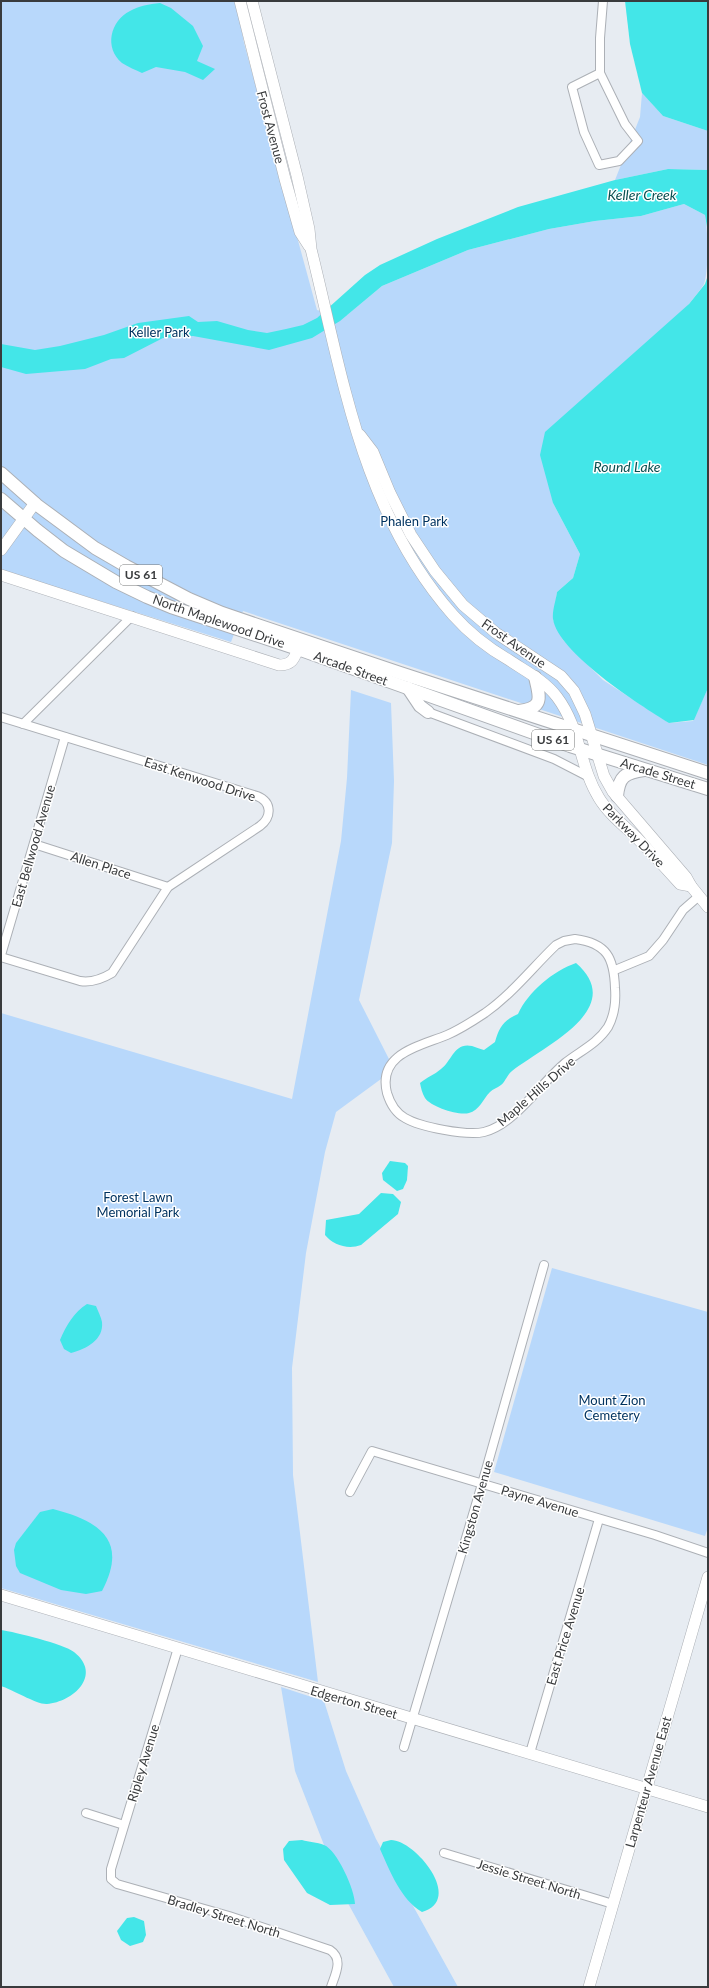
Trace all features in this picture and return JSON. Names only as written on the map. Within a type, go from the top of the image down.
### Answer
[{"type":"main road","name":"North Maplewood Drive","points":[[1,473],[35,503],[95,548],[157,584],[222,613],[300,644]]},
{"type":"main road","name":"North Maplewood Drive","points":[[1,499],[23,519],[64,551],[86,565],[147,597],[171,607],[300,644]]},
{"type":"main road","name":"Arcade Street","points":[[300,644],[581,749],[708,789]]},
{"type":"main road","points":[[517,711],[529,710],[535,707],[539,702],[535,677]]},
{"type":"main road","points":[[403,682],[420,706],[428,712]]},
{"type":"main road","name":"Arcade Street","points":[[403,682],[517,711],[708,773]]},
{"type":"main road","points":[[617,796],[621,779],[629,773],[647,770]]},
{"type":"street","name":"Frost Avenue","points":[[240,1],[300,232],[311,250]]},
{"type":"street","name":"Frost Avenue","points":[[252,1],[297,176],[309,229],[311,250],[349,406],[358,433],[362,454],[378,495],[405,548],[426,581],[453,615],[480,640],[542,682],[556,696],[576,730],[581,749]]},
{"type":"street","points":[[600,73],[572,87],[584,132],[599,165],[619,161],[638,141],[625,124],[600,73],[600,38],[604,1]]},
{"type":"street","name":"Frost Avenue","points":[[358,433],[373,452],[390,493],[411,535],[435,571],[463,605],[496,633],[538,659],[561,676],[574,691],[585,714],[598,754]]},
{"type":"street","points":[[1,550],[35,503]]},
{"type":"street","name":"Arcade Street","points":[[1,576],[132,616],[280,665],[287,665],[294,660],[300,644]]},
{"type":"street","points":[[23,724],[132,616]]},
{"type":"street","points":[[428,712],[554,758],[589,777]]},
{"type":"street","name":"East Kenwood Drive","points":[[1,717],[257,796],[267,803],[269,812],[265,822],[168,887]]},
{"type":"street","name":"East Bellwood Avenue","points":[[1,956],[65,737]]},
{"type":"street","name":"Parkway Drive","points":[[581,749],[589,777],[599,799],[680,884],[691,886]]},
{"type":"street","name":"Parkway Drive","points":[[598,754],[604,776],[617,796],[686,878],[708,907]]},
{"type":"street","name":"Allen Place","points":[[34,844],[168,887]]},
{"type":"street","points":[[1,956],[80,981],[91,982],[104,978],[112,973],[168,887]]},
{"type":"street","points":[[615,970],[650,956],[663,940],[683,910],[700,896]]},
{"type":"street","name":"Maple Hills Drive","points":[[575,939],[595,944],[604,950],[610,958],[615,970],[616,999],[608,1026],[601,1036],[564,1064],[513,1114],[496,1127],[485,1132],[460,1134],[404,1118],[389,1101],[386,1090],[386,1078],[397,1057],[408,1049],[458,1030],[487,1012],[503,999],[556,945],[564,941],[575,939]]},
{"type":"street","name":"Kingston Avenue","points":[[404,1747],[482,1484],[544,1265]]},
{"type":"street","name":"Payne Avenue","points":[[350,1492],[372,1451],[708,1553]]},
{"type":"street","name":"East Price Avenue","points":[[530,1753],[599,1519]]},
{"type":"street","name":"Larpenteur Avenue East","points":[[589,1987],[708,1577]]},
{"type":"street","name":"Edgerton Street","points":[[1,1596],[708,1807]]},
{"type":"street","name":"Ripley Avenue","points":[[111,1879],[111,1869],[178,1648]]},
{"type":"street","points":[[86,1813],[124,1825]]},
{"type":"street","name":"Jessie Street North","points":[[444,1853],[613,1904]]},
{"type":"street","name":"Bradley Street North","points":[[111,1879],[117,1884],[229,1916],[334,1952],[337,1957],[337,1968],[331,1987]]},
{"type":"green space","points":[[1,1],[236,1],[244,43],[317,310],[331,314],[347,315],[382,286],[468,250],[549,229],[595,221],[641,216],[684,204],[705,215],[708,250],[707,269],[704,284],[553,503],[580,554],[573,578],[557,592],[553,620],[563,640],[603,680],[669,723],[693,721],[708,688],[708,765],[243,611],[231,642],[1,570]]},
{"type":"green space","points":[[642,93],[663,116],[708,131],[708,170],[668,169],[615,180],[640,117]]},
{"type":"green space","name":"Forest Lawn Memorial Park","points":[[351,690],[391,703],[394,781],[392,843],[359,1000],[389,1059],[381,1079],[336,1112],[325,1152],[306,1253],[292,1368],[293,1475],[318,1682],[1,1588],[1,1013],[292,1099],[341,841],[347,778]]},
{"type":"green space","name":"Mount Zion Cemetery","points":[[552,1268],[708,1312],[708,1527],[705,1536],[494,1472]]},
{"type":"green space","points":[[281,1687],[324,1701],[346,1771],[376,1839],[458,1987],[394,1987],[344,1896],[295,1771]]},
{"type":"water","points":[[625,1],[708,1],[708,131],[663,116],[642,93],[630,44]]},
{"type":"water","points":[[160,3],[171,8],[193,26],[203,46],[197,61],[215,69],[203,80],[185,72],[156,67],[142,73],[122,63],[116,57],[111,43],[114,28],[118,21],[123,15],[133,9]]},
{"type":"water","name":"Keller Creek","points":[[668,169],[708,170],[708,233],[705,215],[684,204],[641,216],[595,221],[549,229],[468,250],[382,286],[340,321],[312,338],[269,350],[193,336],[163,338],[124,358],[111,359],[85,369],[26,374],[1,367],[1,344],[35,350],[60,346],[104,335],[138,323],[189,316],[198,322],[217,321],[248,330],[267,333],[303,325],[317,318],[365,275],[380,265],[437,239],[518,207],[615,180]]},
{"type":"water","name":"Round Lake","points":[[708,275],[708,688],[694,720],[669,723],[639,704],[602,677],[569,647],[558,632],[553,619],[557,592],[573,578],[580,554],[553,503],[540,455],[545,432],[689,304],[705,284]]},
{"type":"water","points":[[576,963],[590,980],[593,996],[587,1011],[575,1025],[512,1071],[502,1084],[492,1090],[476,1110],[472,1112],[464,1114],[452,1112],[433,1105],[425,1098],[420,1083],[445,1066],[457,1049],[472,1046],[484,1050],[495,1042],[498,1032],[503,1025],[509,1019],[518,1014],[528,998],[542,983],[559,971]]},
{"type":"water","points":[[390,1161],[405,1163],[408,1166],[407,1180],[403,1189],[397,1191],[383,1180],[382,1173]]},
{"type":"water","points":[[381,1193],[393,1194],[401,1202],[398,1214],[361,1245],[346,1247],[336,1244],[328,1239],[325,1235],[326,1220],[359,1214]]},
{"type":"water","points":[[87,1304],[96,1306],[102,1322],[102,1328],[97,1339],[93,1343],[71,1353],[64,1349],[60,1340],[71,1320],[82,1307]]},
{"type":"water","points":[[53,1509],[84,1520],[96,1527],[105,1535],[110,1546],[112,1558],[110,1573],[102,1591],[86,1594],[61,1590],[20,1573],[16,1566],[14,1550],[16,1543],[40,1512]]},
{"type":"water","points":[[1,1630],[60,1645],[74,1652],[82,1661],[86,1670],[85,1678],[81,1686],[75,1693],[66,1698],[57,1702],[43,1704],[1,1686]]},
{"type":"water","points":[[302,1840],[324,1845],[334,1854],[349,1880],[355,1904],[330,1905],[307,1893],[284,1860],[283,1849],[289,1841]]},
{"type":"water","points":[[391,1840],[401,1843],[412,1850],[423,1860],[432,1872],[437,1884],[439,1896],[434,1905],[422,1912],[402,1893],[380,1849],[383,1842]]},
{"type":"water","points":[[134,1917],[144,1921],[146,1935],[143,1942],[130,1946],[121,1940],[117,1931],[127,1918]]},
{"type":"park label","name":"Keller Park","points":[[159,332]]},
{"type":"park label","name":"Phalen Park","points":[[414,521]]}]
